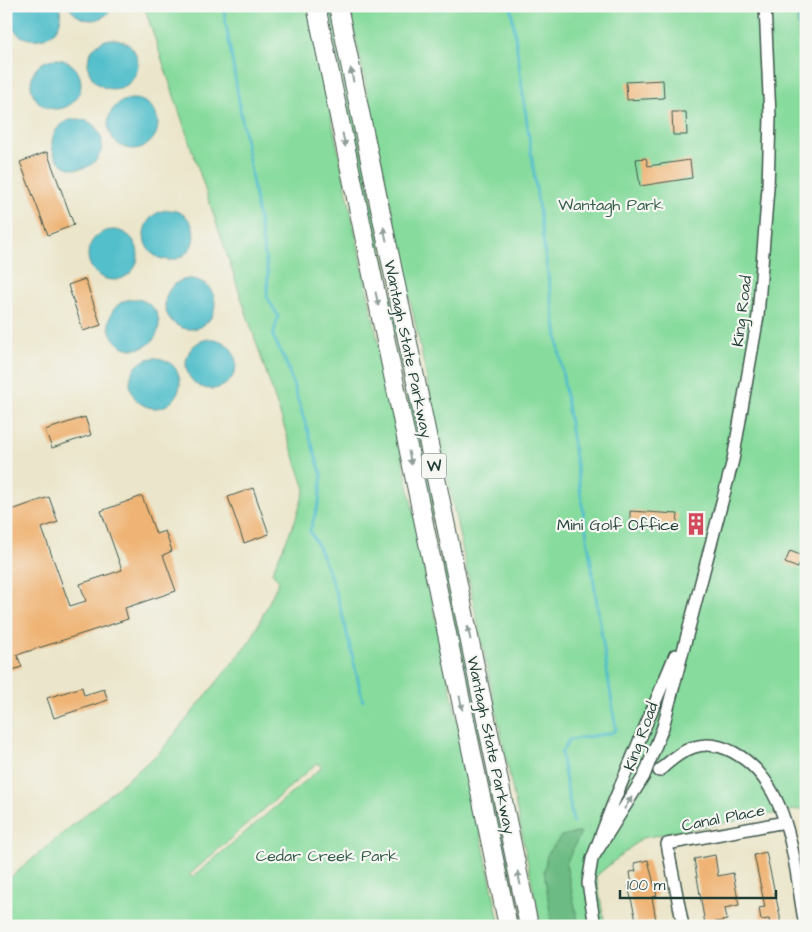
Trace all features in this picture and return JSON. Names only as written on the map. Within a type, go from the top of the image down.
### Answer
[{"type":"highway","name":"Wantagh State Parkway","points":[[316,6],[508,926]]},
{"type":"highway","name":"Wantagh State Parkway","points":[[338,6],[529,926]]},
{"type":"street","name":"King Road","points":[[592,859],[633,795],[652,758],[671,700],[733,460],[758,316],[769,178],[770,117],[765,6]]},
{"type":"street","name":"King Road","points":[[595,926],[588,883],[592,859],[692,613]]},
{"type":"street","points":[[659,771],[687,750],[707,744],[720,745],[742,757],[761,773],[775,796],[785,822],[805,926]]},
{"type":"street","name":"Canal Place","points":[[683,926],[667,844],[785,822]]},
{"type":"green space","name":"Cedar Creek Park","points":[[144,6],[308,6],[500,926],[6,926],[6,881],[160,752],[251,640],[279,581],[272,572],[295,521],[305,489]],"holes":[[[317,763],[322,767],[193,877],[189,875]]]},
{"type":"green space","points":[[326,6],[332,6],[522,926],[518,926],[500,844]]},
{"type":"green space","name":"Wantagh Park","points":[[349,6],[806,6],[806,808],[642,838],[596,876],[605,926],[541,926]]},
{"type":"green space","points":[[581,832],[566,864],[579,926],[552,926],[544,871],[547,855],[561,836]]},
{"type":"water","points":[[11,6],[59,6],[60,20],[56,30],[47,37],[25,38],[16,32],[11,21]]},
{"type":"water","points":[[68,6],[114,6],[104,17],[91,20],[78,16]]},
{"type":"water","points":[[796,6],[805,6],[806,8],[806,98]]},
{"type":"water","points":[[108,39],[118,39],[131,46],[138,59],[138,69],[131,82],[118,89],[108,89],[99,85],[92,78],[88,69],[88,59],[92,50],[99,43]]},
{"type":"water","points":[[51,59],[61,59],[74,66],[81,79],[81,89],[74,102],[61,109],[51,109],[42,105],[35,98],[31,89],[31,79],[35,70],[42,63]]},
{"type":"water","points":[[128,99],[138,99],[151,106],[158,119],[158,129],[151,142],[138,149],[128,149],[119,145],[112,138],[108,129],[108,119],[112,110],[119,103]]},
{"type":"water","points":[[72,119],[82,119],[95,126],[102,139],[102,149],[95,162],[82,169],[72,169],[63,165],[56,158],[52,149],[52,139],[56,130],[63,123]]},
{"type":"water","points":[[164,210],[174,210],[187,217],[194,230],[194,240],[187,253],[174,260],[164,260],[155,256],[148,249],[144,240],[144,230],[148,221],[155,214]]},
{"type":"water","points":[[108,230],[118,230],[131,237],[138,250],[138,260],[131,273],[118,280],[108,280],[99,276],[92,269],[88,260],[88,250],[92,241],[99,234]]},
{"type":"water","points":[[185,279],[195,279],[208,286],[215,299],[215,309],[208,322],[195,329],[185,329],[176,325],[169,318],[165,309],[165,299],[169,290],[176,283]]},
{"type":"water","points":[[129,299],[139,299],[152,306],[159,319],[159,329],[152,342],[139,349],[129,349],[120,345],[113,338],[109,329],[109,319],[113,310],[120,303]]},
{"type":"water","points":[[206,339],[216,339],[229,346],[236,359],[236,369],[229,382],[216,389],[206,389],[197,385],[190,378],[186,369],[186,359],[190,350],[197,343]]},
{"type":"water","points":[[150,358],[160,358],[173,365],[180,378],[180,388],[173,401],[160,408],[150,408],[141,404],[134,397],[130,388],[130,378],[134,369],[141,362]]},
{"type":"building","points":[[663,80],[664,98],[627,100],[626,82]]},
{"type":"building","points":[[672,112],[686,112],[687,135],[673,135]]},
{"type":"building","points":[[47,152],[74,225],[48,235],[20,162]]},
{"type":"building","points":[[646,158],[648,166],[690,160],[692,178],[640,186],[636,159]]},
{"type":"building","points":[[85,279],[101,325],[83,331],[68,285]]},
{"type":"building","points":[[85,417],[91,435],[52,448],[45,430]]},
{"type":"building","points":[[253,488],[269,534],[244,543],[228,497]]},
{"type":"building","points":[[142,496],[156,534],[165,531],[172,551],[163,555],[176,591],[125,608],[128,619],[17,655],[22,667],[6,672],[6,512],[49,497],[58,522],[42,528],[70,606],[86,601],[80,584],[122,570],[101,511]]},
{"type":"building","points":[[630,511],[678,514],[677,525],[630,522]]},
{"type":"building","points":[[790,551],[803,556],[798,568],[785,563]]},
{"type":"building","points":[[82,687],[84,695],[104,689],[108,700],[54,718],[47,698]]},
{"type":"building","points":[[766,852],[780,916],[780,923],[770,925],[769,919],[761,920],[759,908],[765,907],[754,855]]},
{"type":"building","points":[[715,855],[718,876],[733,873],[739,905],[725,908],[727,920],[705,924],[694,859]]},
{"type":"building","points":[[648,860],[657,896],[652,897],[656,920],[637,924],[628,886],[632,885],[630,872],[636,871],[634,863]]},
{"type":"waterway","points":[[223,6],[268,274],[267,297],[278,316],[273,336],[287,365],[322,476],[319,502],[310,531],[329,572],[336,593],[363,701]]},
{"type":"waterway","points":[[511,6],[549,283],[616,730],[611,733],[569,740],[561,753],[573,822]]},
{"type":"place","name":"Mini Golf Office","points":[[696,524]]}]
